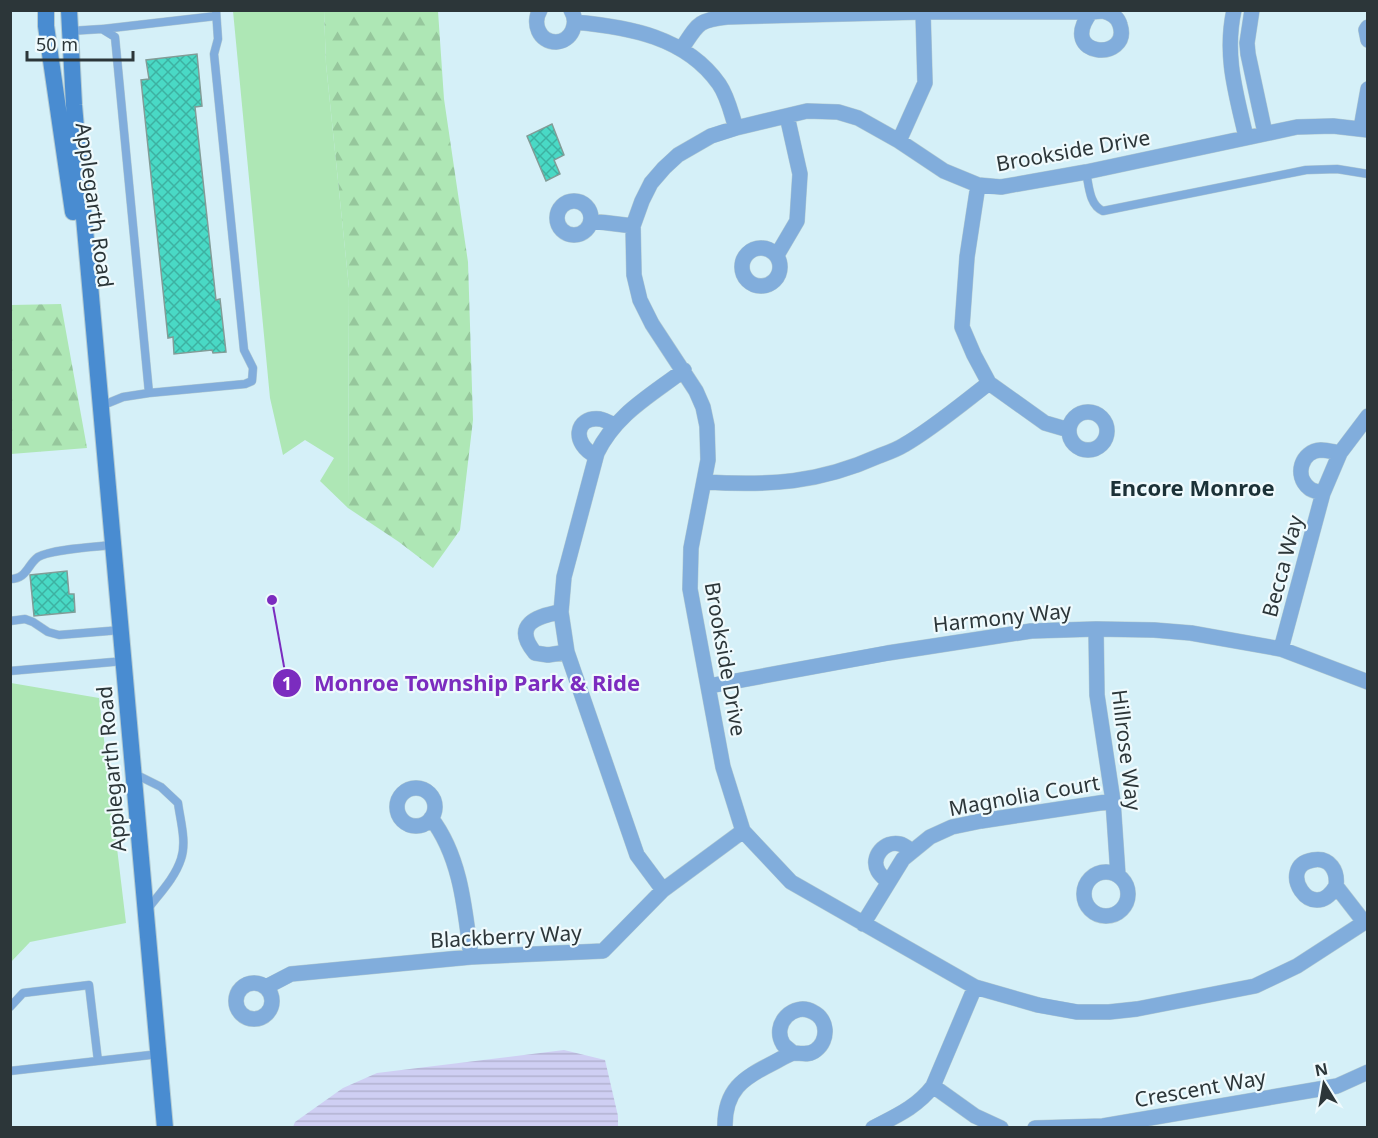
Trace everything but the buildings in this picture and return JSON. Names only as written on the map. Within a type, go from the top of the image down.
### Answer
[{"type":"main road","name":"Applegarth Road","points":[[46,10],[46,26],[101,406]]},
{"type":"main road","name":"Applegarth Road","points":[[69,10],[74,105],[165,1128]]},
{"type":"street","points":[[540,10],[536,22],[537,30],[548,40],[556,42],[563,40],[574,29],[573,16],[649,34],[682,48],[720,85],[736,128]]},
{"type":"street","points":[[1234,10],[1229,51],[1246,137]]},
{"type":"street","points":[[1252,10],[1247,43],[1248,54],[1265,133]]},
{"type":"street","points":[[682,48],[695,28],[707,19],[727,17],[923,12],[1091,12]]},
{"type":"street","points":[[899,141],[925,83],[923,12]]},
{"type":"street","points":[[1368,27],[1366,30],[1368,40]]},
{"type":"street","points":[[1364,129],[1368,89]]},
{"type":"street","name":"Brookside Drive","points":[[1364,129],[1333,126],[1298,127],[1086,172],[1001,187],[978,185],[944,171],[899,141],[858,118],[838,112],[818,110],[736,128],[698,142],[678,155],[651,183],[633,226],[634,275],[639,300],[696,391],[703,407],[707,426],[708,460],[691,548],[690,589],[723,767],[743,831],[791,882],[975,987],[1038,1005],[1077,1012],[1137,1009],[1255,986],[1297,966],[1366,921]]},
{"type":"street","points":[[777,255],[797,221],[800,174],[787,116]]},
{"type":"street","points":[[978,185],[967,257],[962,327],[990,383],[1045,423],[1069,430]]},
{"type":"street","points":[[592,221],[633,226]]},
{"type":"street","points":[[663,890],[637,855],[567,652],[561,612],[564,578],[596,456],[605,435],[614,425],[684,370]]},
{"type":"street","points":[[705,482],[748,485],[777,484],[818,478],[864,463],[904,445],[990,383]]},
{"type":"street","name":"Becca Way","points":[[1281,649],[1323,493],[1340,453],[1368,416]]},
{"type":"street","points":[[596,456],[582,447],[579,439],[584,423],[601,419],[614,425]]},
{"type":"street","name":"Becca Way","points":[[1323,493],[1309,488],[1302,477],[1300,469],[1304,458],[1313,451],[1340,453]]},
{"type":"street","points":[[561,612],[542,615],[532,620],[527,628],[526,636],[535,653],[548,655],[567,652]]},
{"type":"street","name":"Harmony Way","points":[[709,686],[1019,632],[1096,629],[1191,633],[1281,649],[1368,682]]},
{"type":"street","name":"Hillrose Way","points":[[1096,629],[1097,694],[1113,801],[1118,875]]},
{"type":"street","name":"Magnolia Court","points":[[863,924],[903,859],[930,837],[952,827],[1113,801]]},
{"type":"street","points":[[431,818],[443,834],[464,895],[471,957]]},
{"type":"street","name":"Blackberry Way","points":[[266,987],[291,974],[471,957],[603,951],[663,890],[743,831]]},
{"type":"street","points":[[888,882],[877,871],[875,862],[883,847],[899,844],[912,851]]},
{"type":"street","points":[[1336,886],[1366,921]]},
{"type":"street","points":[[873,1128],[912,1108],[933,1086],[975,987]]},
{"type":"street","points":[[725,1128],[729,1098],[746,1076],[793,1053]]},
{"type":"street","name":"Crescent Way","points":[[1035,1128],[1103,1126],[1337,1086],[1368,1072]]},
{"type":"street","points":[[933,1086],[975,1116],[1001,1128]]},
{"type":"lane","points":[[70,31],[102,29],[216,13],[218,39],[214,54],[244,350],[253,368],[252,381],[244,384],[149,393],[123,398],[101,406]]},
{"type":"lane","points":[[102,29],[115,37],[149,393]]},
{"type":"lane","points":[[1086,172],[1093,204],[1103,211],[1306,170],[1337,169],[1368,174]]},
{"type":"lane","points":[[10,579],[18,579],[28,571],[38,557],[49,553],[113,545]]},
{"type":"lane","points":[[10,621],[33,622],[48,632],[59,635],[121,630]]},
{"type":"lane","points":[[10,670],[124,661]]},
{"type":"lane","points":[[134,773],[160,787],[178,802],[183,836],[182,857],[174,874],[146,912]]},
{"type":"lane","points":[[10,1007],[23,993],[89,985],[98,1061]]},
{"type":"lane","points":[[10,1071],[159,1054]]},
{"type":"green space","points":[[233,11],[324,11],[326,64],[349,288],[348,508],[320,481],[334,458],[305,440],[283,455],[270,398]]},
{"type":"green space","points":[[324,11],[438,11],[444,99],[468,262],[473,420],[460,530],[433,568],[348,508],[349,288],[326,64]]},
{"type":"green space","points":[[61,304],[87,448],[11,454],[11,305]]},
{"type":"green space","points":[[11,683],[99,698],[126,923],[30,942],[11,962]]},
{"type":"water","points":[[564,1050],[605,1060],[618,1116],[618,1127],[293,1127],[295,1122],[343,1088],[377,1073]]},
{"type":"place","name":"Monroe Township Park & Ride","points":[[272,600]]},
{"type":"district","name":"Encore Monroe","points":[[1192,487]]}]
